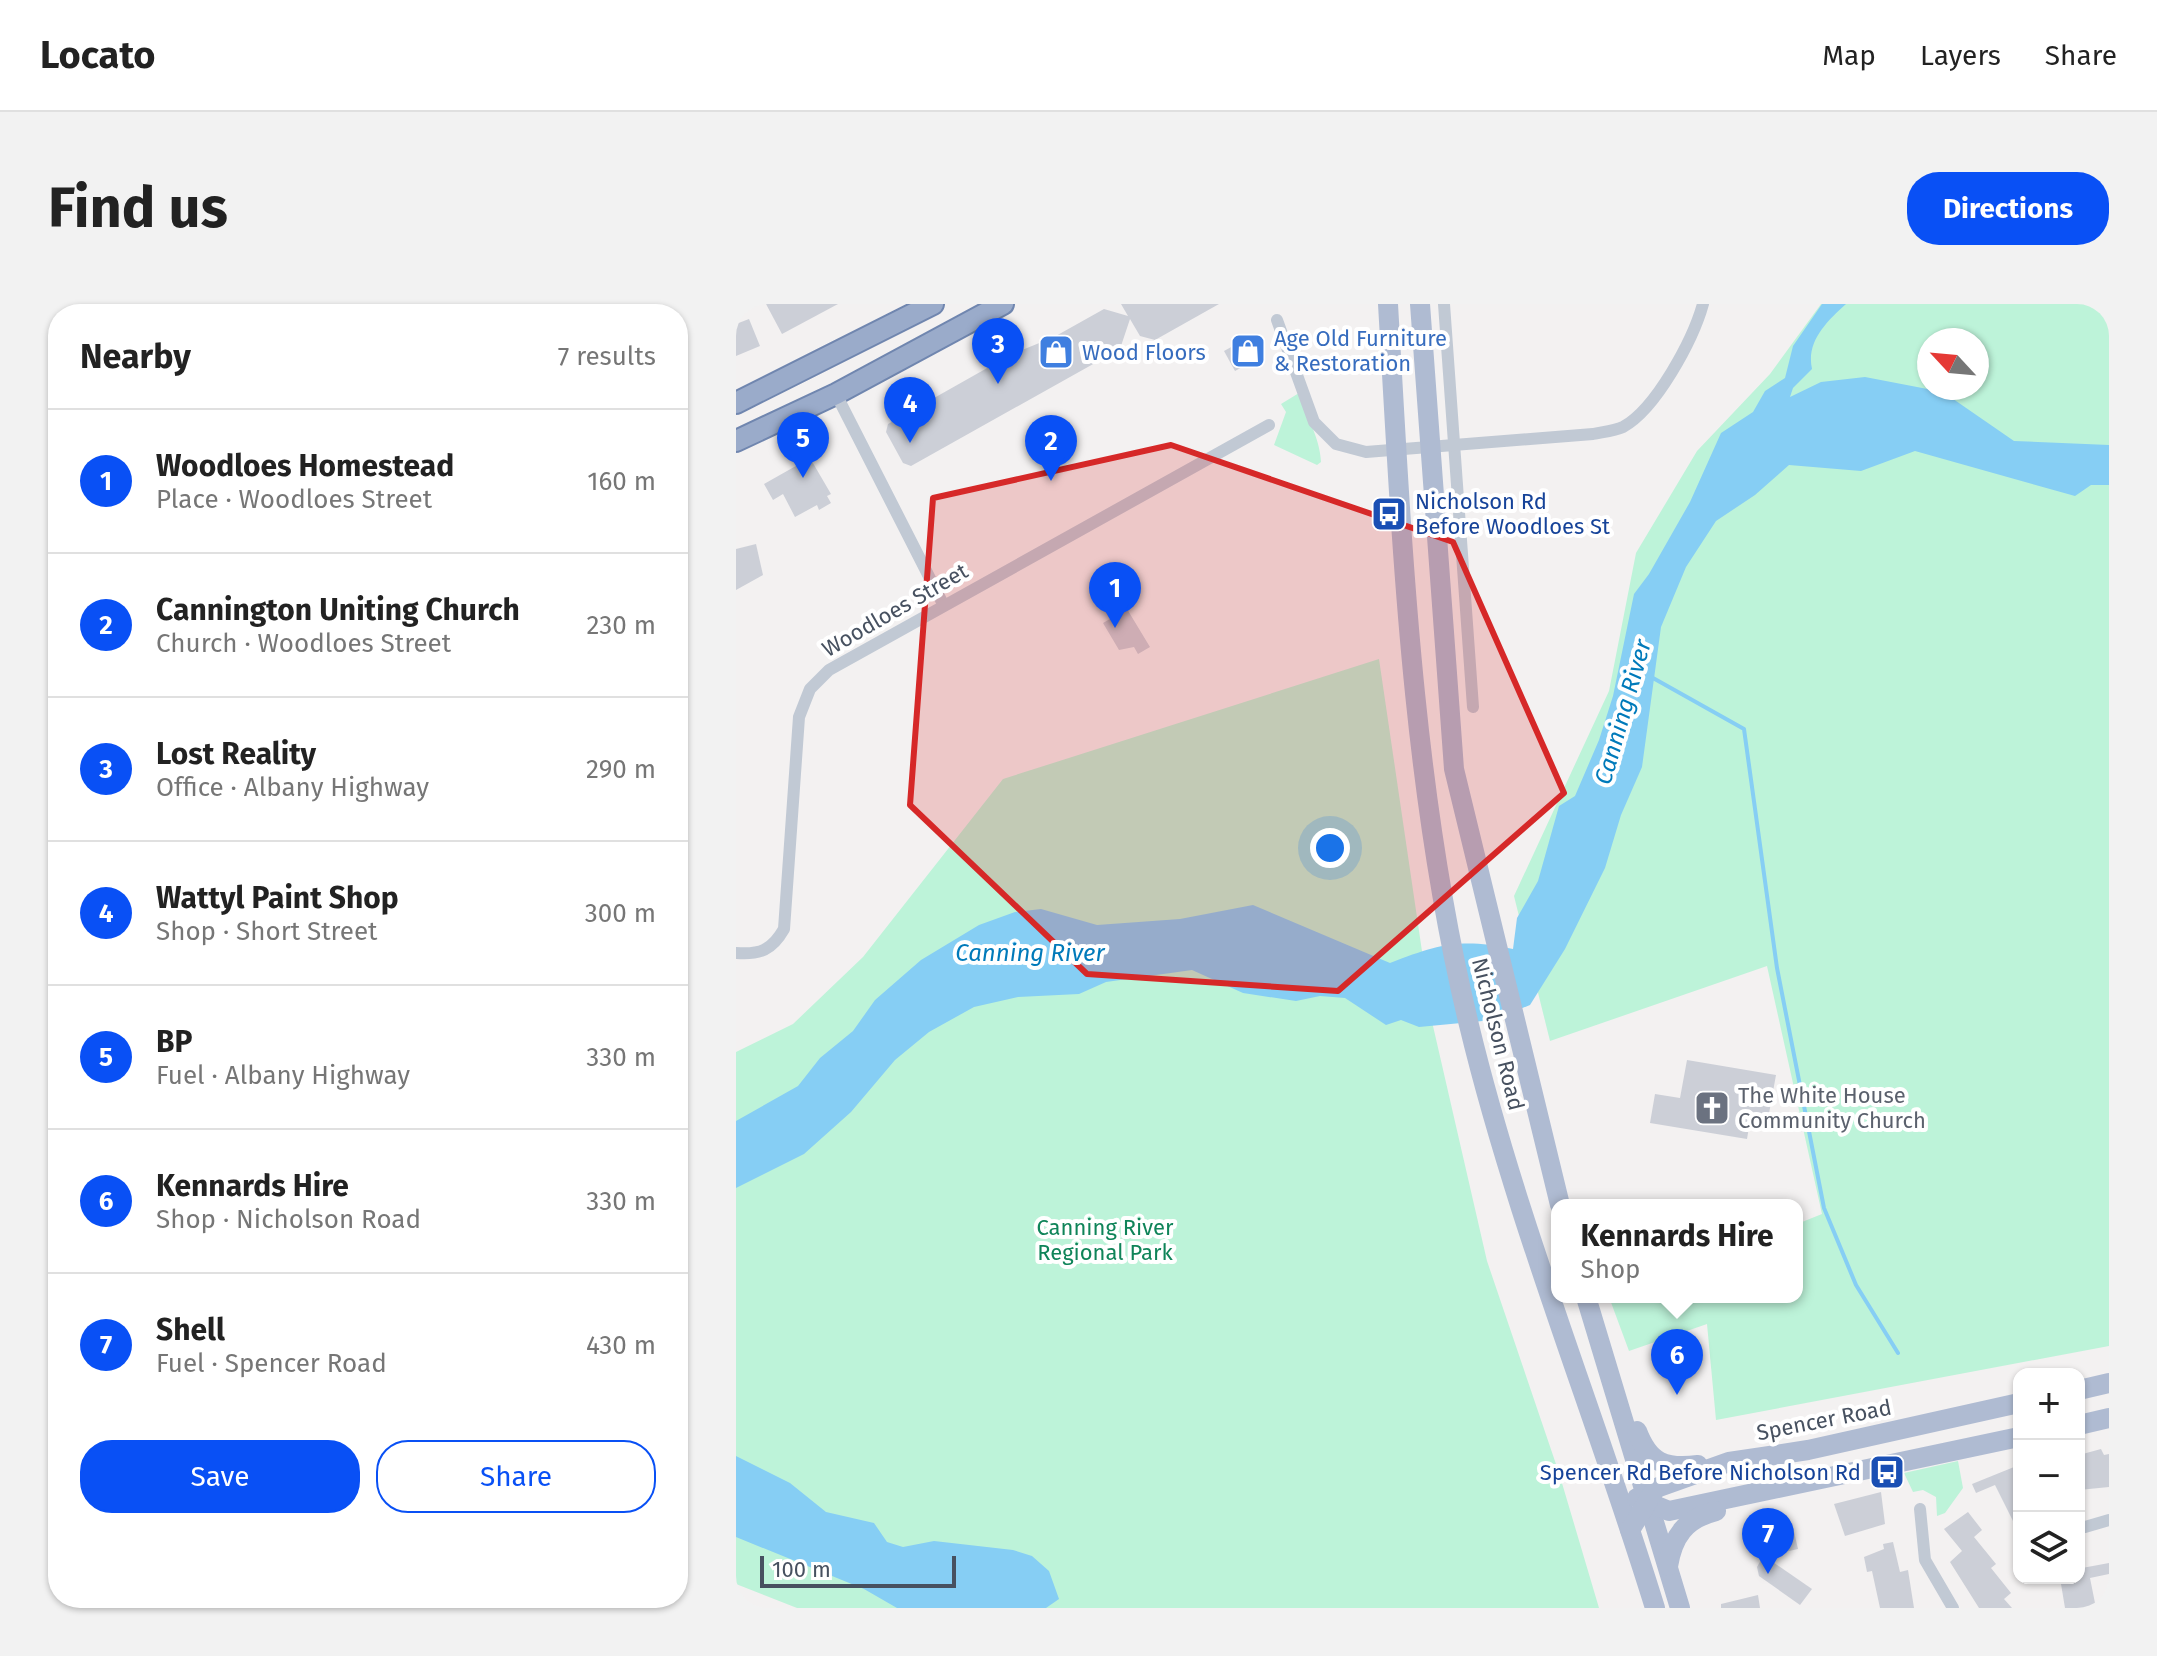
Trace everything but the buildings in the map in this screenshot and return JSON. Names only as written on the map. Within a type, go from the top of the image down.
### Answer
[{"type":"highway","points":[[736,403],[933,304]]},
{"type":"highway","points":[[736,441],[836,394],[1003,304]]},
{"type":"main road","name":"Nicholson Road","points":[[1388,304],[1420,755],[1439,879],[1480,1071],[1504,1160],[1551,1297]]},
{"type":"main road","name":"Nicholson Road","points":[[1420,304],[1452,754],[1517,1039],[1558,1199]]},
{"type":"main road","name":"Nicholson Road","points":[[1553,1303],[1655,1608]]},
{"type":"main road","points":[[1588,1303],[1680,1608]]},
{"type":"main road","points":[[2085,1389],[2109,1383]]},
{"type":"main road","points":[[1613,1386],[1629,1406],[1645,1452],[1658,1463],[1678,1467],[1729,1462]]},
{"type":"main road","name":"Spencer Road","points":[[1630,1530],[1656,1488],[1729,1462],[1808,1450],[2013,1404]]},
{"type":"main road","points":[[2085,1424],[2109,1418]]},
{"type":"main road","points":[[1615,1483],[1628,1494],[1669,1511],[2013,1438]]},
{"type":"main road","points":[[1668,1568],[1672,1544],[1683,1526],[1693,1520],[1815,1480]]},
{"type":"street","points":[[1444,304],[1473,707]]},
{"type":"street","points":[[1277,320],[1314,422],[1336,444],[1349,450],[1397,449],[1593,434],[1621,428],[1640,414],[1680,357],[1703,304]]},
{"type":"street","points":[[836,394],[943,604]]},
{"type":"street","name":"Woodloes Street","points":[[736,953],[756,955],[775,945],[784,929],[799,717],[810,689],[829,670],[1269,425]]},
{"type":"street","points":[[1920,1509],[1925,1560],[1953,1608]]},
{"type":"street","points":[[2085,1527],[2109,1520]]},
{"type":"highlighted area","points":[[1171,445],[1453,542],[1564,793],[1338,991],[1087,974],[910,805],[933,498]]},
{"type":"green space","points":[[1821,304],[2109,304],[2109,1346],[1716,1420],[1707,1324],[1629,1351],[1611,1303],[1803,1303],[1803,1222],[1822,1214],[1767,966],[1550,1041],[1514,896],[1609,691],[1636,553],[1697,451],[1770,374]]},
{"type":"green space","points":[[1299,393],[1318,444],[1321,462],[1317,465],[1274,445],[1286,412],[1281,404]]},
{"type":"green space","name":"Canning River Regional Park","points":[[1379,659],[1433,1026],[1487,1261],[1559,1473],[1599,1608],[797,1608],[736,1584],[736,1052],[793,1024],[863,957],[1003,779]]},
{"type":"green space","points":[[1958,1461],[1963,1488],[1945,1513],[1937,1516],[1936,1497],[1923,1490],[1913,1492],[1904,1473]]},
{"type":"water","name":"Canning River","points":[[1822,304],[1846,304],[1819,333],[1812,350],[1812,369],[1793,388],[1790,397],[1821,382],[1865,377],[1917,387],[1917,400],[1955,400],[2014,441],[2109,445],[2109,485],[2091,485],[2075,496],[1915,451],[1861,471],[1789,465],[1755,495],[1716,521],[1686,567],[1661,627],[1642,767],[1621,815],[1605,868],[1565,949],[1530,1005],[1493,1020],[1419,1027],[1401,1020],[1386,1025],[1345,998],[1320,996],[1296,1001],[1243,993],[1192,970],[1106,982],[1079,994],[1018,997],[974,1007],[929,1032],[895,1060],[851,1112],[804,1154],[736,1188],[736,1121],[798,1086],[820,1058],[853,1031],[875,1000],[921,960],[979,925],[1015,912],[1041,909],[1097,925],[1180,919],[1253,905],[1390,963],[1450,945],[1479,944],[1513,949],[1517,918],[1538,881],[1559,806],[1575,796],[1599,740],[1613,696],[1634,594],[1649,574],[1690,502],[1721,433],[1753,412],[1765,391],[1785,378],[1793,346]]},
{"type":"water","points":[[736,1456],[790,1483],[826,1512],[874,1523],[887,1542],[903,1547],[934,1541],[1013,1550],[1032,1556],[1049,1571],[1059,1599],[1046,1608],[897,1608],[864,1589],[736,1537]]},
{"type":"waterway","points":[[1653,678],[1744,729],[1777,968],[1824,1208],[1856,1285],[1898,1353]]},
{"type":"place","name":"Age Old Furniture & Restoration","points":[[1248,351]]},
{"type":"place","name":"Wood Floors","points":[[1056,352]]},
{"type":"place","name":"Lost Reality","points":[[998,384]]},
{"type":"place","name":"Wattyl Paint Shop","points":[[910,443]]},
{"type":"place","name":"BP","points":[[803,478]]},
{"type":"place","name":"Cannington Uniting Church","points":[[1051,481]]},
{"type":"place","name":"Nicholson Rd Before Woodloes St","points":[[1389,514]]},
{"type":"place","name":"Woodloes Homestead","points":[[1115,628]]},
{"type":"place","name":"The White House Community Church","points":[[1712,1108]]},
{"type":"place","name":"Kennards Hire","points":[[1677,1395]]},
{"type":"place","name":"Spencer Rd Before Nicholson Rd","points":[[1887,1472]]},
{"type":"place","name":"Shell","points":[[1768,1574]]}]
